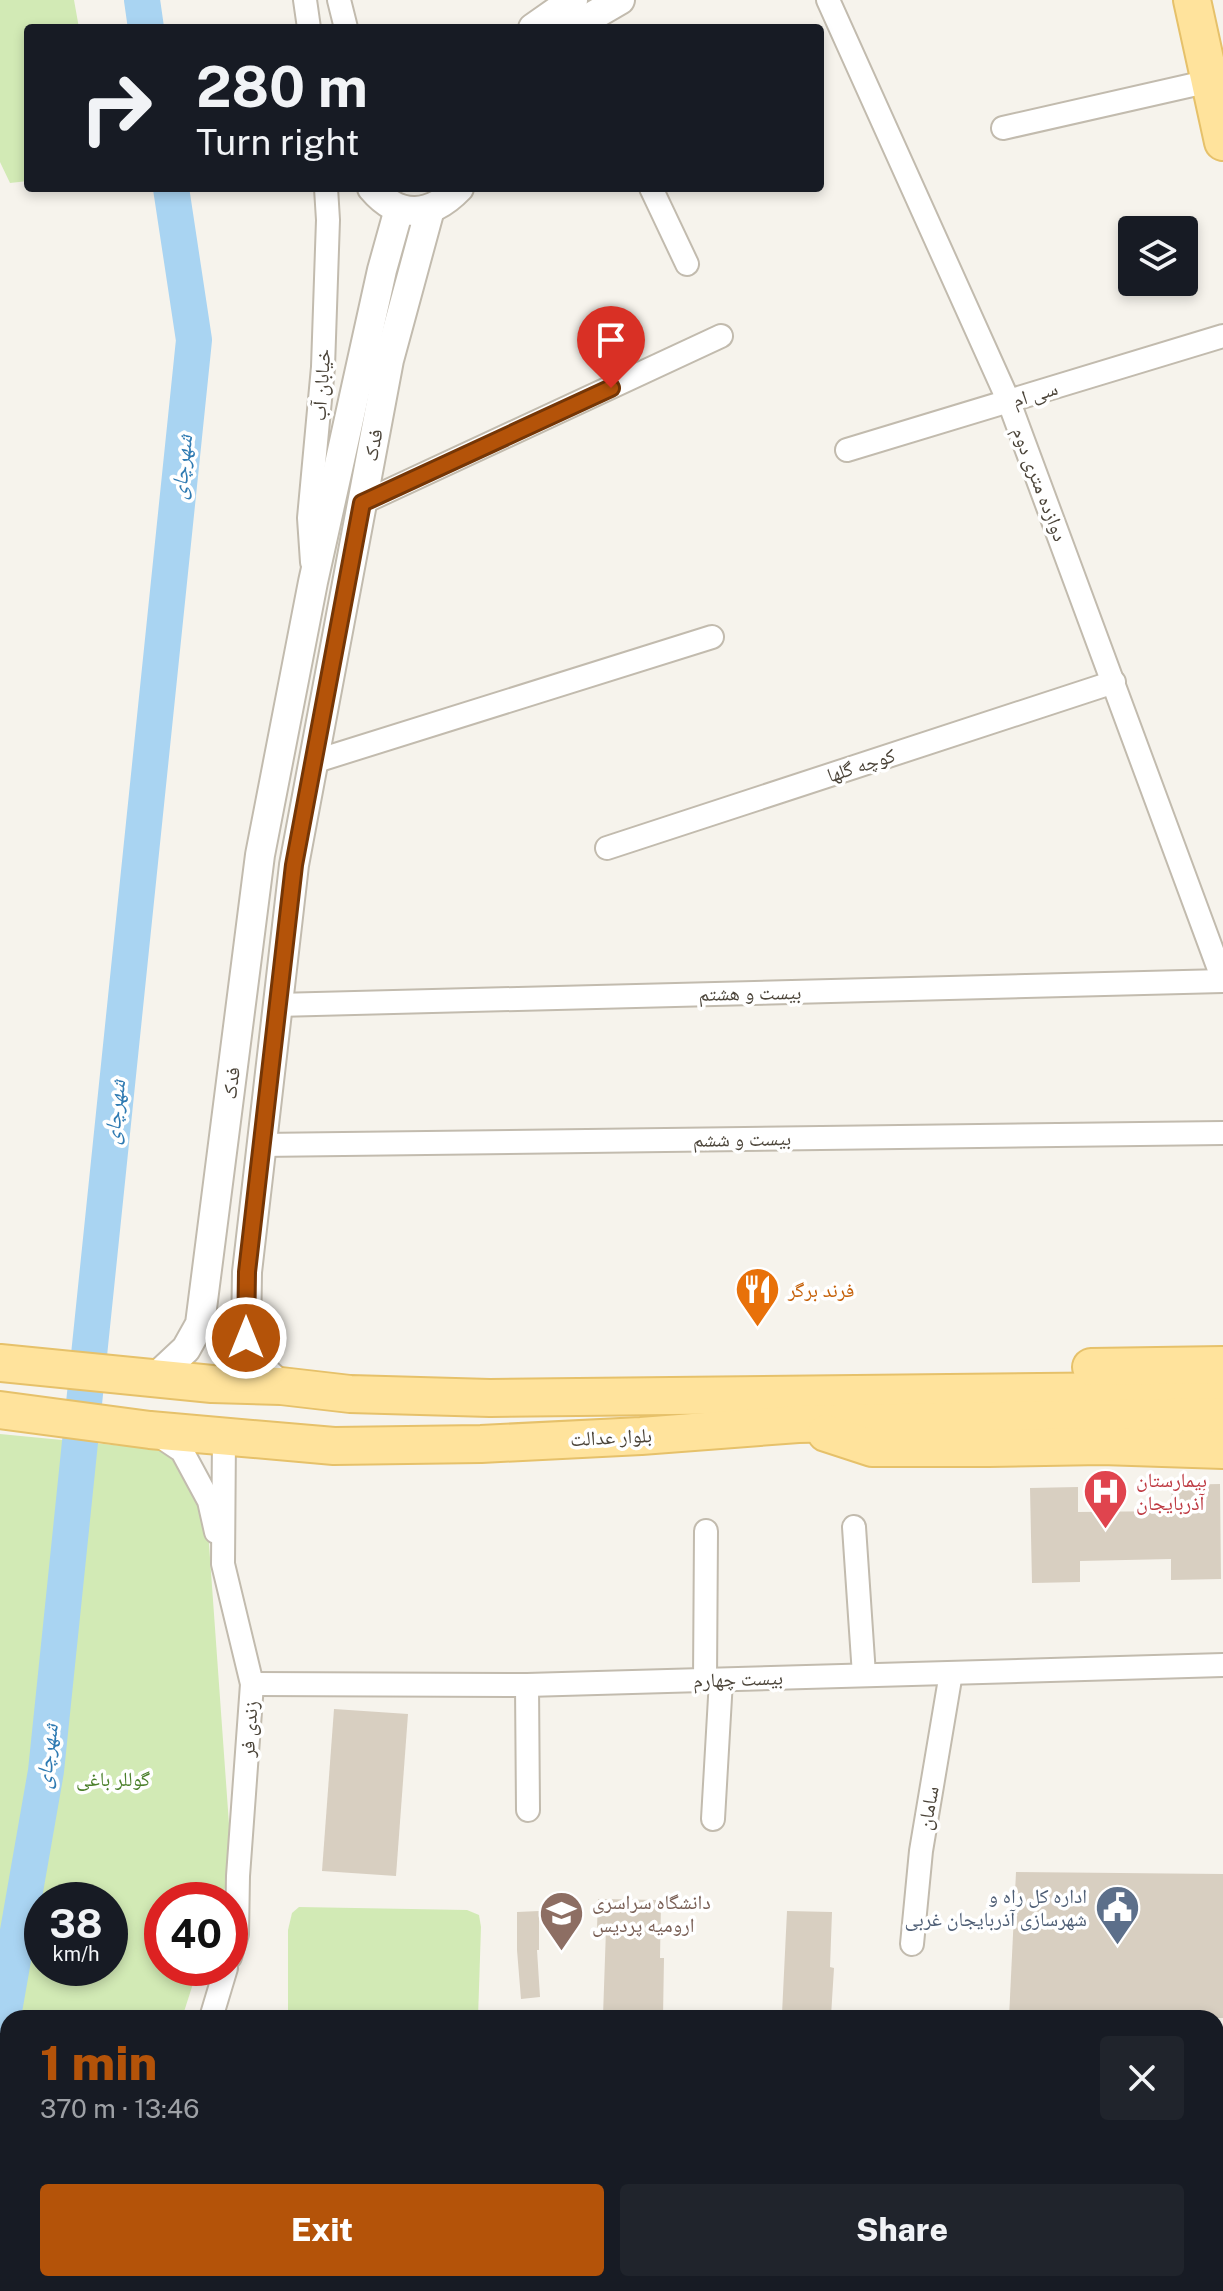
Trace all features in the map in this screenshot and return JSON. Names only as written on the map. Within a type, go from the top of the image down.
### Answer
[{"type":"main road","points":[[1192,0],[1223,142]]},
{"type":"main road","name":"بلوار عدالت","points":[[0,1363],[350,1394],[490,1398],[1223,1390]]},
{"type":"main road","points":[[768,1395],[883,1370],[1223,1365]]},
{"type":"main road","name":"بلوار عدالت","points":[[0,1410],[150,1430],[334,1446],[481,1444],[798,1424],[1223,1416]]},
{"type":"main road","points":[[798,1424],[872,1448],[1102,1446],[1223,1450]]},
{"type":"street","points":[[305,0],[308,24]]},
{"type":"street","points":[[339,0],[345,24]]},
{"type":"street","points":[[554,24],[574,20],[620,0]]},
{"type":"street","name":"دوازده متری دوم","points":[[828,0],[1009,402],[1223,981]]},
{"type":"street","points":[[1003,128],[1210,81]]},
{"type":"street","name":"خیابان آب","points":[[313,582],[309,518],[323,367],[326,192]]},
{"type":"street","points":[[376,192],[399,209],[414,211],[430,209],[455,192]]},
{"type":"street","points":[[653,192],[687,264]]},
{"type":"street","name":"فدک","points":[[155,1378],[186,1349],[200,1324],[260,855],[313,582],[382,270],[399,209]]},
{"type":"street","name":"فدک","points":[[281,1386],[258,1365],[246,1338],[247,1272],[294,865],[389,360],[430,209]]},
{"type":"street","points":[[362,503],[721,336]]},
{"type":"street","name":"سی ام","points":[[847,450],[1223,336]]},
{"type":"street","points":[[313,762],[712,637]]},
{"type":"street","name":"کوچه گلها","points":[[607,848],[1114,682]]},
{"type":"street","name":"بیست و هشتم","points":[[277,1005],[1223,981]]},
{"type":"street","points":[[241,1002],[277,1005]]},
{"type":"street","name":"بیست و ششم","points":[[260,1145],[1223,1133]]},
{"type":"street","points":[[150,1430],[182,1451],[209,1501],[223,1564]]},
{"type":"street","name":"زندی فر","points":[[224,1437],[223,1564],[252,1684],[238,1882]]},
{"type":"street","points":[[854,1527],[864,1675]]},
{"type":"street","points":[[706,1531],[713,1680],[713,1819]]},
{"type":"street","name":"بیست چهارم","points":[[252,1684],[527,1685],[1223,1665]]},
{"type":"street","name":"سامان","points":[[912,1944],[921,1851],[951,1673]]},
{"type":"street","points":[[527,1685],[528,1810]]},
{"type":"street","points":[[213,2010],[221,1986]]},
{"type":"green space","points":[[0,0],[74,0],[78,24],[24,24],[24,181],[10,183],[0,162]]},
{"type":"green space","name":"گوللر باغی","points":[[0,1434],[166,1450],[182,1464],[208,1530],[232,1866],[227,1882],[144,1882],[144,1986],[192,1986],[185,2010],[0,2010]]},
{"type":"green space","points":[[299,1907],[467,1910],[479,1915],[478,2010],[288,2010],[288,1930],[292,1913]]},
{"type":"building","name":"بیمارستان آذربایجان","points":[[1220,1484],[1221,1579],[1171,1580],[1171,1559],[1080,1561],[1080,1582],[1032,1583],[1030,1488],[1078,1487],[1078,1512],[1172,1511],[1171,1485]]},
{"type":"building","points":[[334,1709],[408,1714],[396,1876],[322,1871]]},
{"type":"building","name":"اداره کل راه و شهرسازی آذربایجان غربی","points":[[1016,1872],[1223,1874],[1223,2010],[1009,2010]]},
{"type":"building","points":[[598,1899],[661,1900],[663,2010],[603,2010],[606,1929],[597,1928]]},
{"type":"building","points":[[539,1911],[537,1950],[540,1997],[521,1999],[517,1912]]},
{"type":"building","points":[[787,1911],[832,1912],[831,2010],[782,2010]]},
{"type":"waterway","name":"شهرچای","points":[[142,0],[145,24]]},
{"type":"waterway","name":"شهرچای","points":[[4,2010],[46,1771],[194,340],[172,192]]},
{"type":"place","name":"فرند برگر","points":[[757,1329]]},
{"type":"place","name":"بیمارستان آذربایجان","points":[[1105,1530]]},
{"type":"place","name":"اداره کل راه و شهرسازی آذربایجان غربی","points":[[1118,1946]]},
{"type":"place","name":"دانشگاه سراسری ارومیه پردیس","points":[[561,1953]]},
{"type":"route","points":[[246,1338],[247,1272],[294,865],[362,503],[611,388]]}]
